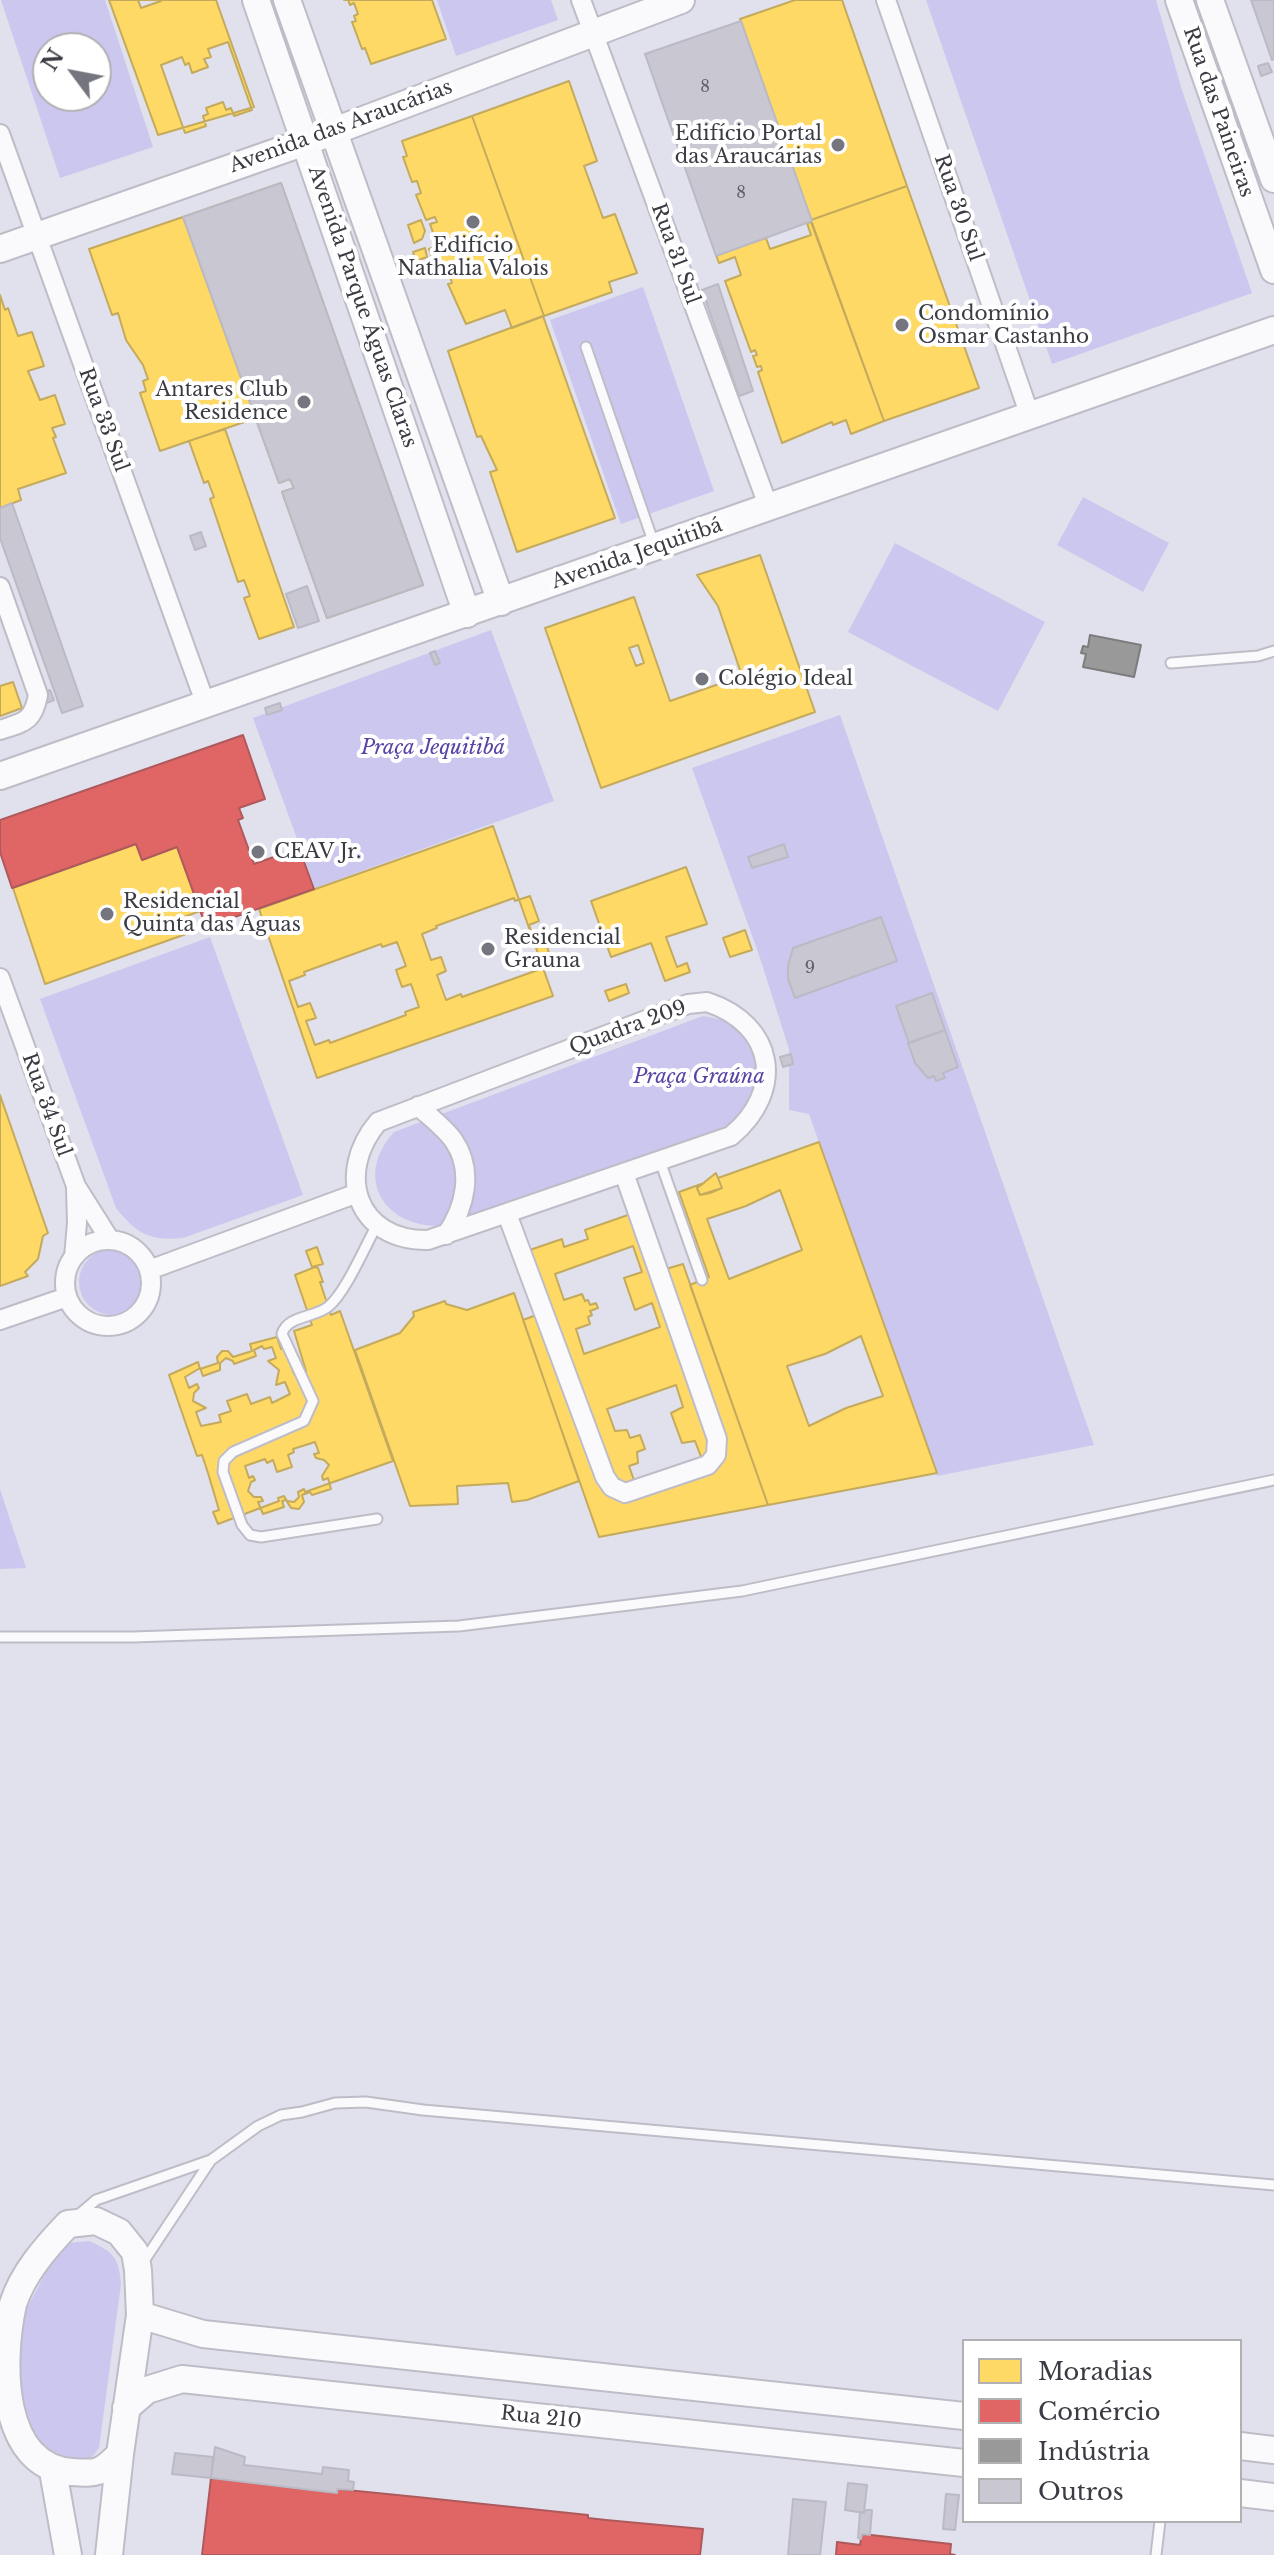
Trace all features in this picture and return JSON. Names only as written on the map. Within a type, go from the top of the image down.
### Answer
[{"type":"main road","name":"Avenida Parque Águas Claras","points":[[256,0],[467,614]]},
{"type":"main road","name":"Avenida Parque Águas Claras","points":[[287,0],[501,602]]},
{"type":"main road","name":"Avenida das Araucárias","points":[[0,249],[333,132],[681,0]]},
{"type":"main road","name":"Rua das Paineiras","points":[[1179,0],[1274,270]]},
{"type":"main road","name":"Rua das Paineiras","points":[[1210,0],[1274,179]]},
{"type":"main road","name":"Avenida Jequitibá","points":[[0,776],[1274,330]]},
{"type":"main road","points":[[429,498],[461,488]]},
{"type":"main road","points":[[109,2555],[140,2315],[138,2270],[135,2252],[119,2232],[96,2221],[68,2224],[38,2256],[13,2302],[2,2352],[7,2438],[53,2471],[95,2474],[120,2454]]},
{"type":"main road","points":[[140,2315],[203,2334],[962,2416]]},
{"type":"main road","name":"Rua 210","points":[[126,2408],[147,2390],[182,2379],[962,2463]]},
{"type":"main road","points":[[1242,2446],[1274,2450]]},
{"type":"main road","points":[[53,2471],[68,2555]]},
{"type":"main road","points":[[1242,2493],[1274,2497]]},
{"type":"street","name":"Rua 31 Sul","points":[[581,0],[769,508]]},
{"type":"street","name":"Rua 30 Sul","points":[[886,0],[1030,416]]},
{"type":"street","name":"Rua 33 Sul","points":[[0,134],[206,705]]},
{"type":"street","points":[[0,587],[38,695],[36,707],[28,721],[0,730]]},
{"type":"street","name":"Rua 34 Sul","points":[[0,978],[76,1186],[110,1240]]},
{"type":"street","name":"Quadra 209","points":[[707,1002],[723,1007],[754,1034],[762,1051],[767,1080],[762,1097],[744,1125],[731,1136],[660,1161],[446,1235],[412,1240],[393,1234],[378,1223],[355,1194],[357,1157],[365,1137],[378,1122],[688,1004],[707,1002]]},
{"type":"street","points":[[418,1106],[455,1142],[464,1168],[465,1193],[458,1217],[446,1235]]},
{"type":"street","points":[[507,1214],[605,1477],[612,1487],[625,1493],[708,1465],[716,1455],[717,1439],[624,1173]]},
{"type":"street","name":"Rua 34 Sul","points":[[74,1257],[76,1186]]},
{"type":"street","points":[[149,1270],[355,1194]]},
{"type":"street","points":[[110,1240],[123,1242],[143,1258],[151,1285],[148,1299],[140,1312],[128,1321],[99,1325],[75,1310],[67,1297],[65,1283],[74,1257],[84,1247],[97,1241],[110,1240]]},
{"type":"street","points":[[0,1320],[67,1297]]},
{"type":"lane","points":[[586,347],[655,548]]},
{"type":"lane","points":[[1171,663],[1258,656],[1274,651]]},
{"type":"lane","points":[[660,1161],[702,1280]]},
{"type":"lane","points":[[377,1519],[261,1537],[250,1535],[242,1525],[223,1472],[224,1461],[233,1452],[304,1421],[313,1401],[282,1334],[284,1328],[289,1323],[322,1311],[336,1299],[378,1223]]},
{"type":"lane","points":[[0,1637],[133,1637],[459,1626],[742,1591],[1274,1480]]},
{"type":"lane","points":[[68,2224],[96,2200],[211,2160],[258,2126],[281,2115],[335,2103],[366,2102],[423,2110],[1274,2185]]},
{"type":"lane","points":[[138,2270],[211,2160]]},
{"type":"lane","points":[[1156,2555],[1160,2523]]},
{"type":"green space","points":[[1,0],[105,0],[153,147],[60,178],[38,112],[112,112],[112,32],[32,32],[32,94]]},
{"type":"green space","points":[[437,0],[551,0],[558,20],[456,56]]},
{"type":"green space","points":[[926,0],[1156,0],[1182,90],[1252,293],[1052,364]]},
{"type":"green space","points":[[643,287],[714,491],[621,524],[550,320]]},
{"type":"green space","points":[[1083,497],[1169,543],[1143,592],[1057,545]]},
{"type":"green space","points":[[895,543],[1045,622],[998,711],[848,632]]},
{"type":"green space","name":"Praça Jequitibá","points":[[491,630],[554,801],[315,888],[253,718]]},
{"type":"green space","points":[[840,715],[1094,1445],[937,1476],[809,1114],[789,1110],[789,1049],[692,768]]},
{"type":"green space","points":[[210,937],[303,1195],[183,1238],[152,1237],[137,1230],[116,1208],[40,999]]},
{"type":"green space","name":"Praça Graúna","points":[[703,1016],[735,1027],[752,1050],[758,1091],[738,1123],[439,1226],[402,1218],[380,1196],[376,1165],[394,1132]]},
{"type":"green space","points":[[112,1249],[125,1252],[135,1259],[142,1269],[145,1282],[142,1295],[135,1305],[125,1312],[112,1315],[99,1312],[89,1305],[82,1295],[79,1282],[82,1269],[89,1259],[99,1252]]},
{"type":"green space","points":[[0,1489],[26,1568],[0,1569]]},
{"type":"green space","points":[[89,2241],[114,2257],[121,2284],[99,2448],[90,2460],[55,2462],[24,2422],[13,2353],[26,2310],[47,2270],[68,2243]]},
{"type":"building: Moradias","points":[[109,0],[216,0],[254,107],[158,135]]},
{"type":"building: Moradias","points":[[138,0],[160,0],[161,1],[141,8]]},
{"type":"building: Moradias","points":[[348,0],[432,0],[446,39],[371,64],[352,22],[356,21],[354,16],[358,14],[354,3],[350,5]]},
{"type":"building: Moradias","name":"Edifício Portal das Araucárias","points":[[795,0],[842,0],[907,186],[811,220],[740,19]]},
{"type":"building: Moradias","points":[[228,42],[252,110],[234,116],[231,108],[226,110],[223,102],[206,108],[208,114],[203,116],[206,126],[185,133],[161,65],[182,57],[185,65],[189,63],[192,73],[208,67],[204,59],[211,57],[208,49]]},
{"type":"building: Moradias","points":[[723,43],[748,110],[687,132],[662,65]]},
{"type":"building: Moradias","points":[[569,81],[597,161],[584,166],[603,218],[615,214],[637,273],[609,282],[612,292],[544,316],[472,116]]},
{"type":"building: Moradias","name":"Edifício Nathalia Valois","points":[[472,116],[544,316],[512,328],[505,310],[466,324],[448,284],[452,283],[448,270],[444,272],[441,264],[435,266],[429,249],[444,243],[443,238],[436,241],[430,224],[437,222],[435,217],[426,220],[416,195],[421,193],[417,181],[412,182],[403,157],[407,156],[402,141]]},
{"type":"building: Moradias","points":[[759,149],[782,215],[722,236],[700,170]]},
{"type":"building: Moradias","name":"Antares Club Residence","points":[[281,183],[423,585],[327,618],[282,492],[294,488],[290,479],[279,483],[183,217]],"holes":[[[379,493],[404,570],[332,595],[307,517]]]},
{"type":"building: Moradias","name":"Condomínio Osmar Castanho","points":[[907,186],[979,388],[884,421],[811,220]]},
{"type":"building: Moradias","points":[[183,217],[256,418],[160,451],[140,393],[146,391],[143,381],[148,379],[143,365],[126,340],[118,313],[112,315],[89,249]]},
{"type":"building: Moradias","points":[[421,220],[425,231],[422,239],[414,243],[408,225]]},
{"type":"building: Moradias","points":[[811,222],[884,421],[851,434],[846,420],[833,425],[832,422],[782,443],[758,372],[762,370],[761,366],[757,367],[753,356],[757,355],[755,350],[751,352],[725,281],[741,275],[735,257],[719,263],[716,255],[766,238],[770,249],[811,235],[807,223]]},
{"type":"building: Moradias","points":[[425,248],[427,257],[416,261],[413,252]]},
{"type":"building: Moradias","points":[[0,295],[18,336],[32,332],[44,366],[28,371],[40,400],[55,395],[65,424],[52,428],[56,437],[53,438],[66,473],[18,489],[21,500],[0,508]]},
{"type":"building: Moradias","points":[[543,316],[615,518],[517,552],[490,472],[497,470],[481,436],[477,437],[448,351]]},
{"type":"building: Moradias","points":[[225,429],[294,627],[259,639],[244,598],[250,596],[244,580],[238,582],[210,499],[214,497],[208,481],[204,483],[189,441]]},
{"type":"building: Moradias","points":[[760,555],[815,712],[601,788],[545,628],[634,597],[670,701],[742,676],[718,606],[697,575]],"holes":[[[638,645],[644,663],[636,666],[629,648]]]},
{"type":"building: Moradias","points":[[13,682],[22,708],[0,716],[0,686]]},
{"type":"building: Moradias","points":[[493,826],[553,996],[317,1078],[259,909]]},
{"type":"building: Moradias","name":"Residencial Quinta das Águas","points":[[136,844],[142,860],[177,847],[200,911],[184,917],[189,933],[45,984],[13,888]]},
{"type":"building: Moradias","points":[[686,867],[707,924],[666,937],[677,967],[687,963],[690,972],[665,981],[651,943],[611,957],[591,901]]},
{"type":"building: Moradias","name":"Residencial Grauna","points":[[530,896],[539,921],[529,925],[535,942],[544,939],[552,961],[536,966],[538,970],[446,1000],[437,975],[446,971],[441,957],[431,960],[422,934],[514,898],[515,901]]},
{"type":"building: Moradias","points":[[745,930],[752,950],[730,957],[723,938]]},
{"type":"building: Moradias","points":[[397,942],[406,966],[396,970],[402,987],[411,984],[419,1007],[405,1012],[406,1015],[330,1043],[329,1040],[315,1045],[306,1021],[316,1018],[310,1003],[298,1007],[289,981],[305,975],[304,972],[381,944],[382,947]]},
{"type":"building: Moradias","points":[[626,984],[629,993],[609,1001],[605,991]]},
{"type":"building: Moradias","points":[[0,1095],[48,1233],[43,1236],[38,1259],[25,1272],[28,1276],[0,1286]]},
{"type":"building: Moradias","points":[[819,1142],[937,1473],[768,1505],[690,1285],[709,1277],[679,1192],[704,1183],[697,1188],[700,1195],[710,1193],[722,1188],[718,1178]]},
{"type":"building: Moradias","points":[[716,1173],[722,1188],[700,1195],[697,1188]]},
{"type":"building: Moradias","points":[[780,1190],[802,1250],[729,1279],[707,1219]]},
{"type":"building: Moradias","points":[[645,1209],[666,1269],[683,1264],[768,1505],[599,1537],[523,1320],[539,1314],[518,1254],[562,1239],[564,1247],[588,1239],[585,1230]]},
{"type":"building: Moradias","points":[[633,1246],[642,1272],[624,1278],[635,1310],[652,1303],[660,1327],[584,1354],[576,1329],[590,1324],[590,1311],[598,1308],[596,1303],[590,1305],[588,1300],[585,1301],[582,1294],[564,1300],[555,1274]]},
{"type":"building: Moradias","points":[[317,1247],[323,1264],[312,1267],[306,1251]]},
{"type":"building: Moradias","points":[[315,1267],[323,1282],[320,1282],[331,1315],[340,1311],[393,1461],[305,1492],[304,1489],[298,1492],[299,1497],[294,1502],[287,1501],[284,1496],[278,1498],[279,1501],[218,1524],[213,1512],[219,1510],[208,1473],[202,1455],[197,1456],[169,1375],[198,1362],[200,1369],[218,1363],[217,1357],[222,1351],[228,1351],[233,1357],[252,1351],[250,1344],[277,1337],[281,1349],[285,1348],[294,1374],[306,1371],[294,1331],[312,1325],[295,1275]]},
{"type":"building: Moradias","points":[[514,1293],[579,1481],[527,1500],[512,1502],[508,1483],[457,1486],[458,1504],[410,1506],[355,1350],[400,1333],[414,1316],[413,1312],[445,1301],[467,1310]]},
{"type":"building: Moradias","points":[[861,1336],[883,1396],[846,1408],[809,1426],[787,1366],[825,1354]]},
{"type":"building: Moradias","points":[[262,1346],[264,1349],[272,1347],[276,1358],[268,1361],[279,1370],[276,1385],[285,1382],[290,1394],[272,1403],[270,1397],[251,1404],[247,1394],[227,1401],[231,1411],[219,1415],[221,1422],[201,1426],[196,1412],[206,1408],[193,1401],[194,1393],[199,1388],[197,1384],[189,1388],[185,1377],[200,1368],[203,1376],[220,1370],[220,1363],[226,1358],[234,1364],[256,1356],[254,1350]]},
{"type":"building: Moradias","points":[[676,1385],[683,1407],[671,1413],[682,1443],[695,1441],[703,1462],[636,1486],[629,1466],[638,1463],[637,1452],[645,1449],[640,1435],[630,1438],[627,1430],[615,1431],[607,1409]]},
{"type":"building: Moradias","points":[[315,1442],[319,1453],[314,1454],[316,1458],[329,1465],[322,1476],[323,1480],[328,1478],[331,1489],[302,1495],[304,1502],[299,1509],[291,1508],[286,1500],[282,1501],[284,1507],[263,1514],[258,1502],[263,1501],[261,1497],[254,1497],[248,1491],[255,1480],[253,1476],[249,1478],[245,1466],[265,1459],[267,1463],[273,1460],[277,1472],[292,1467],[288,1455],[294,1452],[293,1449]]},
{"type":"building: Comércio","points":[[243,735],[265,799],[239,808],[243,818],[238,820],[254,864],[299,848],[314,889],[206,927],[177,847],[142,860],[136,844],[12,888],[0,852],[0,820]]},
{"type":"building: Comércio","points":[[211,2478],[703,2529],[700,2555],[202,2555]]},
{"type":"building: Comércio","points":[[862,2534],[951,2544],[950,2554],[955,2555],[836,2555],[837,2542],[860,2545]]},
{"type":"building: Indústria","points":[[1090,635],[1141,645],[1134,677],[1083,667],[1086,654],[1081,653],[1083,646],[1088,647]]},
{"type":"building: Outros","points":[[1251,0],[1274,0],[1272,60]]},
{"type":"building: Outros","points":[[741,21],[812,221],[716,256],[645,54]]},
{"type":"building: Outros","points":[[1268,63],[1272,72],[1261,76],[1258,66]]},
{"type":"building: Outros","name":"Antares Club Residence","points":[[281,183],[423,585],[327,618],[282,492],[294,488],[290,479],[279,483],[183,217]]},
{"type":"building: Outros","points":[[718,284],[753,391],[739,396],[702,290]]},
{"type":"building: Outros","points":[[12,503],[83,706],[62,713],[0,538],[0,508]]},
{"type":"building: Outros","points":[[201,532],[206,546],[195,550],[190,536]]},
{"type":"building: Outros","points":[[307,586],[319,621],[298,628],[286,594]]},
{"type":"building: Outros","points":[[435,651],[440,663],[435,665],[430,653]]},
{"type":"building: Outros","points":[[50,690],[54,700],[44,704],[40,693]]},
{"type":"building: Outros","points":[[280,703],[282,710],[267,715],[265,708]]},
{"type":"building: Outros","points":[[784,844],[788,857],[752,868],[748,857]]},
{"type":"building: Outros","points":[[881,917],[897,961],[795,998],[788,979],[793,948]]},
{"type":"building: Outros","points":[[932,993],[945,1030],[909,1043],[896,1006]]},
{"type":"building: Outros","points":[[945,1030],[958,1067],[943,1073],[945,1078],[936,1081],[934,1076],[928,1078],[915,1063],[908,1043]]},
{"type":"building: Outros","points":[[791,1054],[793,1064],[783,1067],[780,1057]]},
{"type":"building: Outros","points":[[215,2447],[245,2457],[244,2465],[322,2474],[323,2467],[349,2470],[348,2481],[354,2482],[353,2490],[337,2489],[337,2493],[211,2478]]},
{"type":"building: Outros","points":[[175,2453],[213,2457],[211,2478],[172,2474]]},
{"type":"building: Outros","points":[[848,2483],[867,2485],[864,2513],[845,2510]]},
{"type":"building: Outros","points":[[946,2494],[959,2495],[955,2530],[943,2529]]},
{"type":"building: Outros","points":[[793,2499],[826,2502],[820,2555],[788,2555]]},
{"type":"building: Outros","points":[[865,2510],[872,2510],[870,2535],[862,2534],[861,2539],[858,2538],[860,2512],[864,2513]]},
{"type":"place","name":"Edifício Portal das Araucárias","points":[[838,145]]},
{"type":"place","name":"Edifício Nathalia Valois","points":[[473,222]]},
{"type":"place","name":"Condomínio Osmar Castanho","points":[[902,325]]},
{"type":"place","name":"Antares Club Residence","points":[[304,402]]},
{"type":"place","name":"Colégio Ideal","points":[[702,679]]},
{"type":"place","name":"CEAV Jr.","points":[[258,852]]},
{"type":"place","name":"Residencial Quinta das Águas","points":[[107,914]]},
{"type":"place","name":"Residencial Grauna","points":[[488,949]]}]
